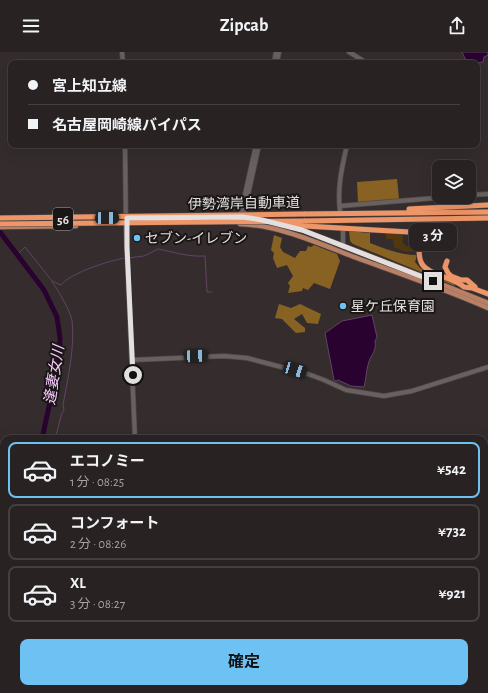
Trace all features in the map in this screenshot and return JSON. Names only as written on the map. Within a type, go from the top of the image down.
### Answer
[{"type":"highway","points":[[360,213],[488,205]]},
{"type":"highway","name":"伊勢湾岸自動車道","points":[[0,218],[488,212]]},
{"type":"highway","name":"伊勢湾岸自動車道","points":[[0,224],[305,223],[488,218]]},
{"type":"highway","points":[[305,223],[409,232],[418,240],[420,260],[425,268],[460,283],[464,287],[488,293]]},
{"type":"highway","points":[[446,261],[445,267],[449,275],[458,280],[467,280],[472,285],[488,293]]},
{"type":"main road","name":"56","points":[[0,218],[71,219],[241,217],[290,226],[420,275],[488,303]]},
{"type":"main road","name":"56","points":[[0,227],[241,224],[288,233],[322,244],[420,280],[488,308]]},
{"type":"street","points":[[349,52],[362,60]]},
{"type":"street","points":[[125,148],[135,435]]},
{"type":"street","points":[[241,224],[241,217],[255,148]]},
{"type":"street","points":[[241,217],[258,148]]},
{"type":"street","points":[[345,148],[339,181],[340,208],[432,199]]},
{"type":"street","points":[[476,195],[488,194]]},
{"type":"street","points":[[343,232],[343,247]]},
{"type":"street","points":[[132,360],[224,356],[247,358],[282,366],[318,377],[346,390],[384,396],[412,391],[488,367]]},
{"type":"shaded area","points":[[462,52],[488,52],[488,55],[484,57],[483,62],[480,62],[480,60],[466,60]]},
{"type":"shaded area","points":[[397,179],[399,199],[358,202],[357,182]]},
{"type":"shaded area","points":[[349,231],[370,233],[370,243],[399,253],[417,255],[415,262],[420,268],[453,282],[455,286],[353,244],[350,241]]},
{"type":"shaded area","points":[[386,233],[402,233],[402,242],[408,247],[417,244],[418,251],[406,252],[394,247],[393,239],[386,239]]},
{"type":"shaded area","points":[[274,235],[282,238],[280,247],[283,252],[295,258],[300,251],[306,251],[308,246],[311,247],[314,245],[337,254],[340,261],[330,289],[314,283],[308,290],[303,288],[302,291],[288,293],[290,286],[288,283],[293,276],[287,265],[277,268],[273,258],[274,253],[271,250]]},
{"type":"shaded area","points":[[279,304],[291,308],[300,304],[321,314],[318,324],[307,323],[302,314],[294,319],[305,328],[305,332],[296,333],[282,319],[275,318]]},
{"type":"shaded area","points":[[372,315],[377,337],[374,351],[368,365],[364,387],[351,386],[338,380],[334,380],[325,333],[342,321]]},
{"type":"waterway","name":"逢妻女川","points":[[0,232],[44,290],[57,317],[60,338],[59,360],[43,435]]},
{"type":"waterway","points":[[17,255],[25,247],[52,281],[61,285],[66,280],[82,272],[110,261],[125,258]]},
{"type":"waterway","points":[[128,258],[144,256],[158,249],[187,255],[205,256],[207,292],[212,292]]},
{"type":"waterway","points":[[52,282],[69,311],[73,330],[73,341],[63,405],[64,410],[56,435]]},
{"type":"place","name":"セブン-イレブン","points":[[137,238]]},
{"type":"place","name":"星ケ丘保育園","points":[[343,306]]},
{"type":"route","points":[[133,375],[126,230],[127,218],[243,217],[262,220],[302,230],[433,281]]}]
